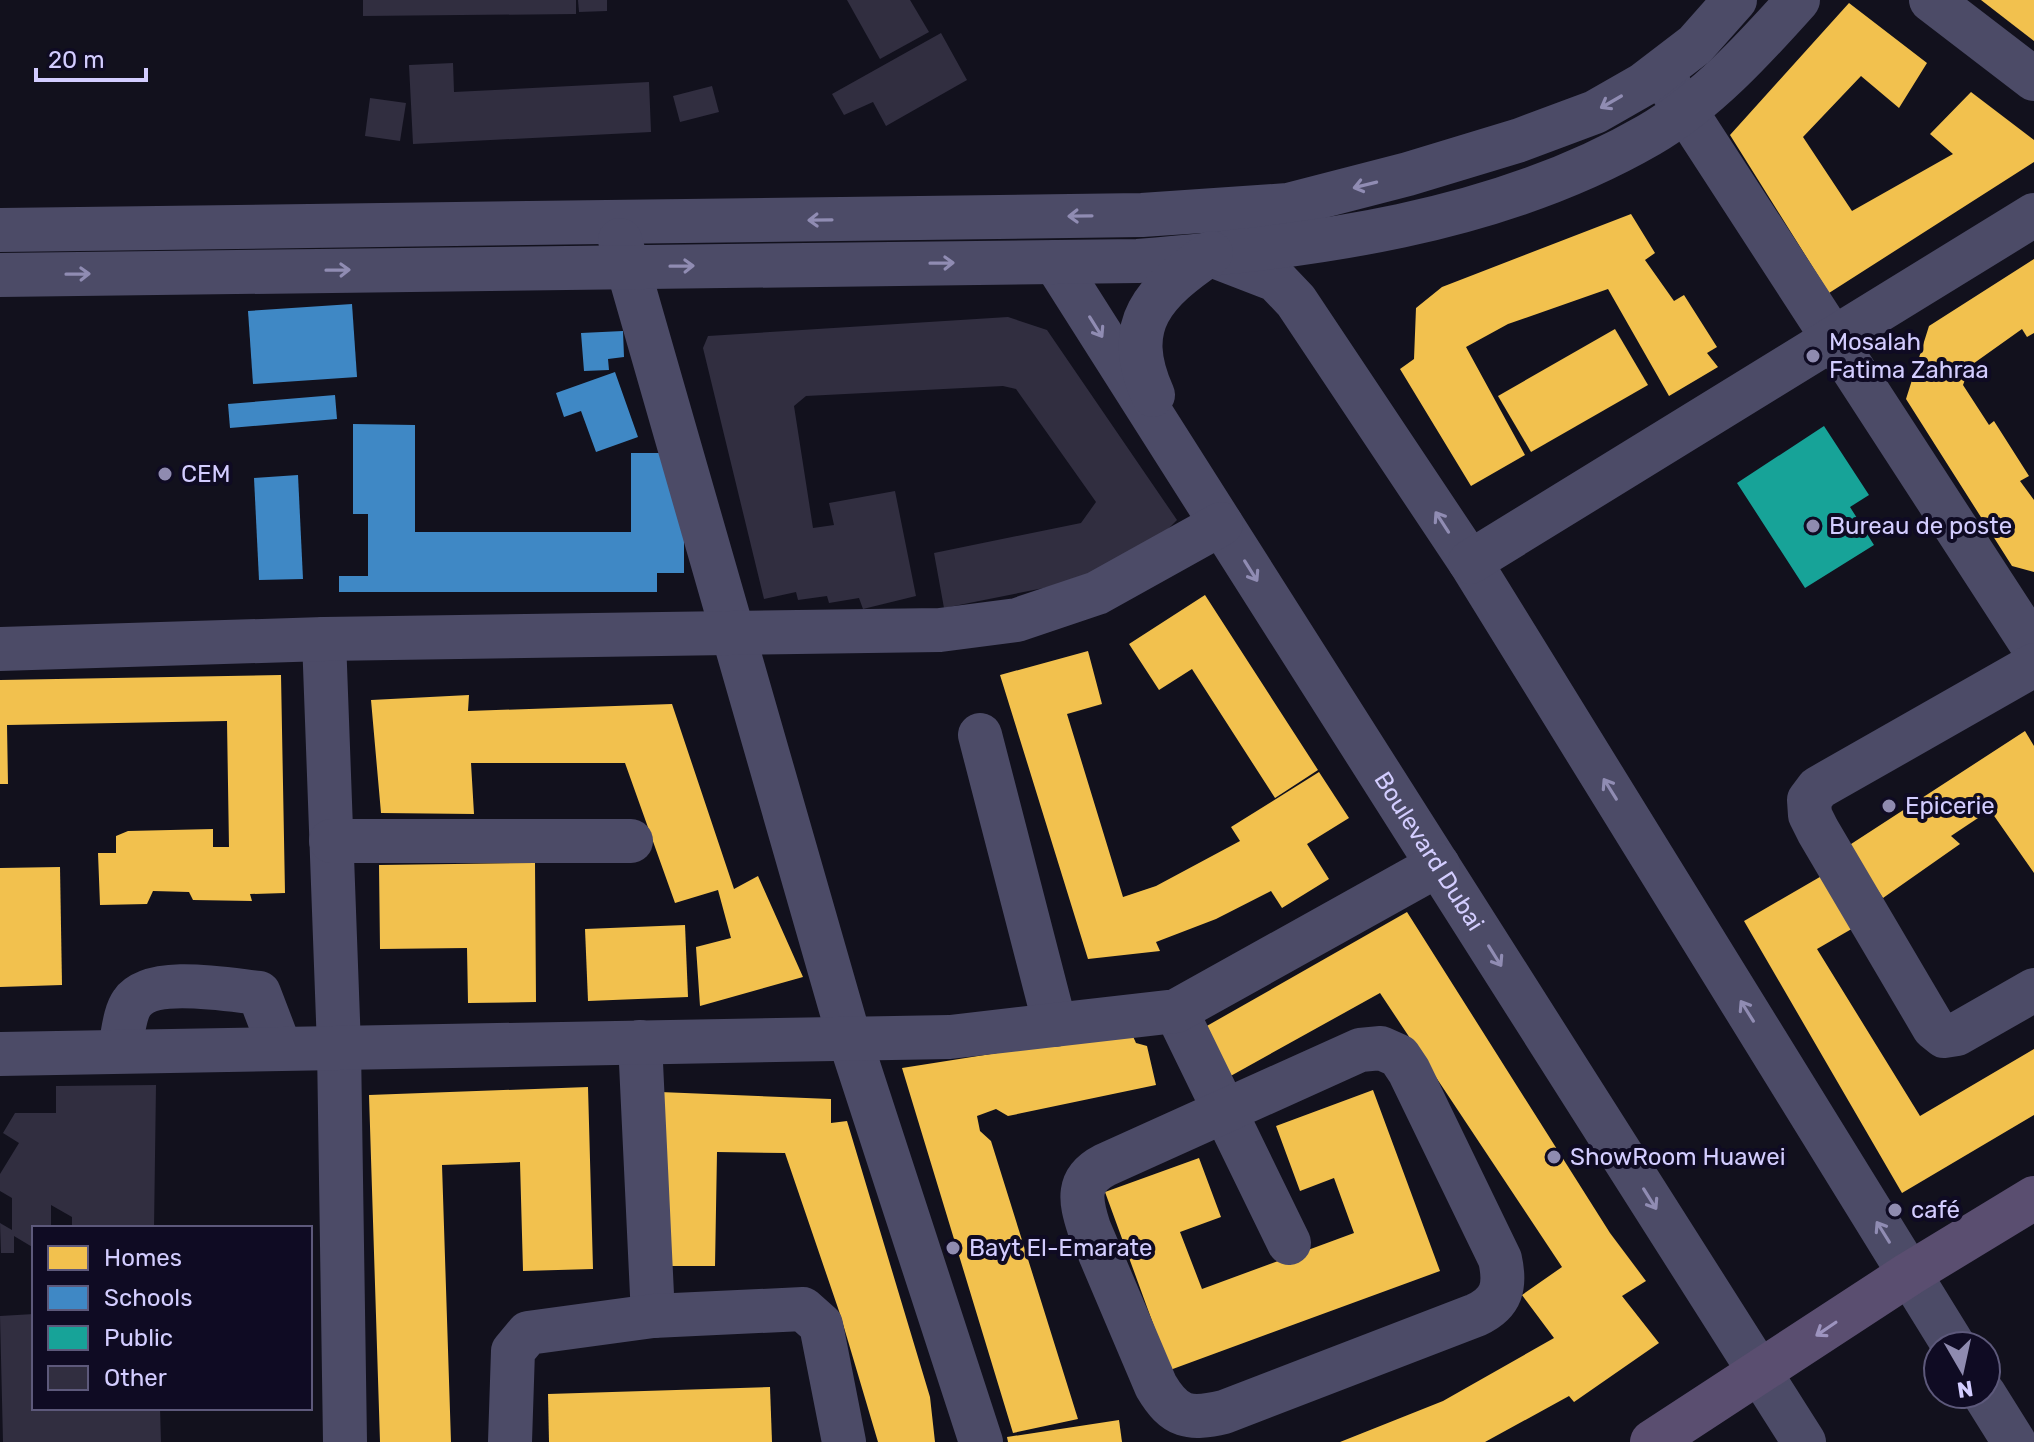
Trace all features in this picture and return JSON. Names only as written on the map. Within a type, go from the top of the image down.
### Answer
[{"type":"main road","points":[[1652,1442],[1909,1274],[2034,1198]]},
{"type":"street","points":[[0,275],[1138,261],[1208,255],[1286,226],[1408,174],[1520,140],[1595,112],[1661,72],[1695,45],[1735,0]]},
{"type":"street","points":[[0,230],[1142,215],[1286,226],[1459,211],[1536,188],[1650,134],[1713,86],[1798,0]]},
{"type":"street","points":[[1931,0],[2034,79]]},
{"type":"street","points":[[1661,72],[2034,648]]},
{"type":"street","points":[[1142,215],[1208,255],[1247,266],[1276,280],[1296,301],[1470,562],[1944,1330]]},
{"type":"street","points":[[1470,562],[2034,215]]},
{"type":"street","points":[[614,222],[630,267],[849,1037],[981,1442]]},
{"type":"street","points":[[1286,226],[1296,301]]},
{"type":"street","points":[[1185,468],[1147,382],[1138,343],[1145,311],[1169,284],[1208,255]]},
{"type":"street","name":"Boulevard Dubai","points":[[1055,262],[1804,1442]]},
{"type":"street","points":[[0,649],[324,639],[940,630],[1017,620],[1097,593],[1221,524]]},
{"type":"street","points":[[324,639],[339,1047],[345,1442]]},
{"type":"street","points":[[2034,665],[1818,788],[1809,800],[1810,815],[1818,831],[1934,1028],[1944,1036],[1957,1034],[2034,990]]},
{"type":"street","points":[[980,735],[1055,1025]]},
{"type":"street","points":[[331,841],[631,841]]},
{"type":"street","points":[[0,1054],[950,1037],[1176,1011],[1438,865]]},
{"type":"street","points":[[119,1051],[131,1003],[146,990],[173,986],[259,993],[280,1048]]},
{"type":"street","points":[[1176,1011],[1289,1243]]},
{"type":"street","points":[[640,1042],[653,1316]]},
{"type":"street","points":[[1381,1048],[1399,1056],[1500,1259],[1504,1276],[1502,1294],[1491,1308],[1476,1315],[1224,1412],[1201,1417],[1181,1414],[1167,1405],[1089,1228],[1081,1204],[1082,1187],[1090,1173],[1227,1111],[1360,1050],[1381,1048]]},
{"type":"street","points":[[510,1442],[513,1351],[528,1333],[653,1316],[803,1309],[821,1325],[844,1442]]},
{"type":"street","points":[[1994,1410],[2014,1442]]},
{"type":"building: Homes","points":[[1981,0],[2034,0],[2034,41]]},
{"type":"building: Homes","points":[[1849,3],[1927,63],[1899,108],[1861,76],[1803,137],[1852,211],[1953,154],[1930,134],[1971,92],[2034,140],[2034,162],[1829,293],[1730,135]]},
{"type":"building: Homes","points":[[1631,214],[1655,253],[1645,260],[1674,301],[1684,295],[1717,347],[1707,353],[1718,367],[1669,396],[1608,289],[1508,324],[1466,347],[1525,455],[1471,486],[1400,369],[1414,359],[1416,308],[1442,287]]},
{"type":"building: Homes","points":[[2034,259],[2034,333],[2027,337],[2022,329],[1970,366],[1963,385],[1989,425],[1994,421],[2029,476],[2020,481],[2034,500],[2034,572],[2012,566],[1906,399],[1929,326]]},
{"type":"building: Homes","points":[[1615,329],[1648,385],[1531,452],[1498,396]]},
{"type":"building: Homes","points":[[1205,595],[1318,770],[1275,798],[1192,669],[1159,690],[1129,644]]},
{"type":"building: Homes","points":[[1088,651],[1102,704],[1067,714],[1123,897],[1156,886],[1240,841],[1231,827],[1319,772],[1349,818],[1307,844],[1329,879],[1282,908],[1271,891],[1216,919],[1156,942],[1160,951],[1088,959],[1000,675]]},
{"type":"building: Homes","points":[[281,675],[285,893],[250,894],[252,901],[193,900],[189,892],[153,891],[147,904],[100,905],[98,853],[116,853],[116,836],[128,831],[213,829],[213,847],[229,847],[227,721],[7,725],[8,784],[0,784],[0,680]]},
{"type":"building: Homes","points":[[469,695],[468,711],[672,704],[734,889],[758,876],[803,977],[700,1006],[696,947],[731,938],[718,890],[675,903],[625,763],[471,763],[474,814],[381,813],[371,700]]},
{"type":"building: Homes","points":[[2025,731],[2034,746],[2034,873],[1990,810],[1951,836],[1960,844],[1883,898],[1848,846]]},
{"type":"building: Homes","points":[[535,863],[536,1002],[468,1003],[467,948],[380,949],[379,865]]},
{"type":"building: Homes","points":[[60,867],[62,985],[0,987],[0,868]]},
{"type":"building: Homes","points":[[1825,874],[1855,927],[1817,949],[1920,1116],[2034,1049],[2034,1115],[1902,1193],[1744,921]]},
{"type":"building: Homes","points":[[1407,912],[1610,1233],[1646,1281],[1622,1296],[1659,1343],[1574,1402],[1569,1396],[1485,1442],[1340,1442],[1443,1401],[1554,1338],[1522,1295],[1562,1267],[1380,993],[1218,1083],[1191,1035]]},
{"type":"building: Homes","points":[[685,925],[688,997],[588,1001],[585,929]]},
{"type":"building: Homes","points":[[1131,1032],[1136,1043],[1147,1046],[1156,1085],[1008,1116],[996,1109],[977,1116],[980,1131],[991,1141],[1078,1419],[1013,1433],[902,1068]]},
{"type":"building: Homes","points":[[588,1087],[593,1269],[523,1271],[520,1162],[442,1165],[451,1442],[380,1442],[369,1095]]},
{"type":"building: Homes","points":[[1373,1090],[1440,1271],[1170,1370],[1105,1192],[1199,1158],[1221,1217],[1180,1232],[1202,1289],[1354,1233],[1334,1178],[1300,1191],[1276,1126]]},
{"type":"building: Homes","points":[[660,1092],[831,1099],[831,1123],[847,1121],[930,1397],[935,1442],[878,1442],[840,1314],[785,1153],[717,1152],[715,1266],[659,1266]]},
{"type":"building: Homes","points":[[770,1387],[772,1442],[549,1442],[548,1394]]},
{"type":"building: Homes","points":[[1119,1420],[1122,1442],[1008,1442],[1007,1437]]},
{"type":"building: Schools","points":[[352,304],[357,377],[253,384],[248,311]]},
{"type":"building: Schools","points":[[623,331],[624,357],[608,359],[609,370],[584,371],[581,333]]},
{"type":"building: Schools","points":[[615,372],[638,437],[596,452],[581,411],[564,417],[556,393]]},
{"type":"building: Schools","points":[[335,395],[337,419],[230,428],[228,404]]},
{"type":"building: Schools","points":[[353,424],[415,425],[415,532],[631,532],[631,453],[684,453],[684,573],[657,573],[657,592],[339,592],[339,576],[368,576],[368,514],[353,514]]},
{"type":"building: Schools","points":[[298,475],[303,579],[259,580],[254,478]]},
{"type":"building: Public","name":"Bureau de poste","points":[[1824,426],[1869,495],[1850,507],[1874,545],[1805,588],[1737,483]]},
{"type":"building: Other","points":[[363,0],[576,0],[576,14],[363,16]]},
{"type":"building: Other","points":[[578,0],[607,0],[607,11],[579,12]]},
{"type":"building: Other","points":[[847,0],[910,0],[929,32],[880,59]]},
{"type":"building: Other","points":[[941,33],[967,80],[886,126],[873,102],[844,115],[832,94]]},
{"type":"building: Other","points":[[453,63],[454,92],[649,82],[651,132],[413,144],[409,65]]},
{"type":"building: Other","points":[[712,86],[719,112],[680,122],[673,96]]},
{"type":"building: Other","points":[[370,98],[406,103],[400,141],[365,136]]},
{"type":"building: Other","points":[[1008,317],[1047,330],[1177,520],[1158,539],[1094,578],[944,608],[934,553],[1081,523],[1096,502],[1016,389],[1003,386],[806,396],[794,406],[813,528],[834,525],[829,503],[895,491],[916,596],[863,609],[859,598],[829,603],[827,596],[798,600],[796,592],[764,599],[703,348],[708,336]]},
{"type":"building: Other","points":[[156,1085],[154,1226],[72,1226],[72,1217],[51,1205],[51,1226],[32,1226],[32,1247],[14,1236],[14,1253],[1,1253],[0,1223],[12,1230],[12,1198],[0,1191],[0,1174],[19,1143],[3,1133],[15,1113],[56,1113],[56,1086]]},
{"type":"building: Other","points":[[32,1314],[32,1410],[160,1410],[161,1442],[3,1442],[0,1316]]},
{"type":"place","name":"Mosalah Fatima Zahraa","points":[[1813,356]]},
{"type":"place","name":"CEM","points":[[165,474]]},
{"type":"place","name":"Bureau de poste","points":[[1813,526]]},
{"type":"place","name":"Epicerie","points":[[1889,806]]},
{"type":"place","name":"ShowRoom Huawei","points":[[1554,1157]]},
{"type":"place","name":"café","points":[[1895,1210]]},
{"type":"place","name":"Bayt El-Emarate","points":[[953,1248]]}]
